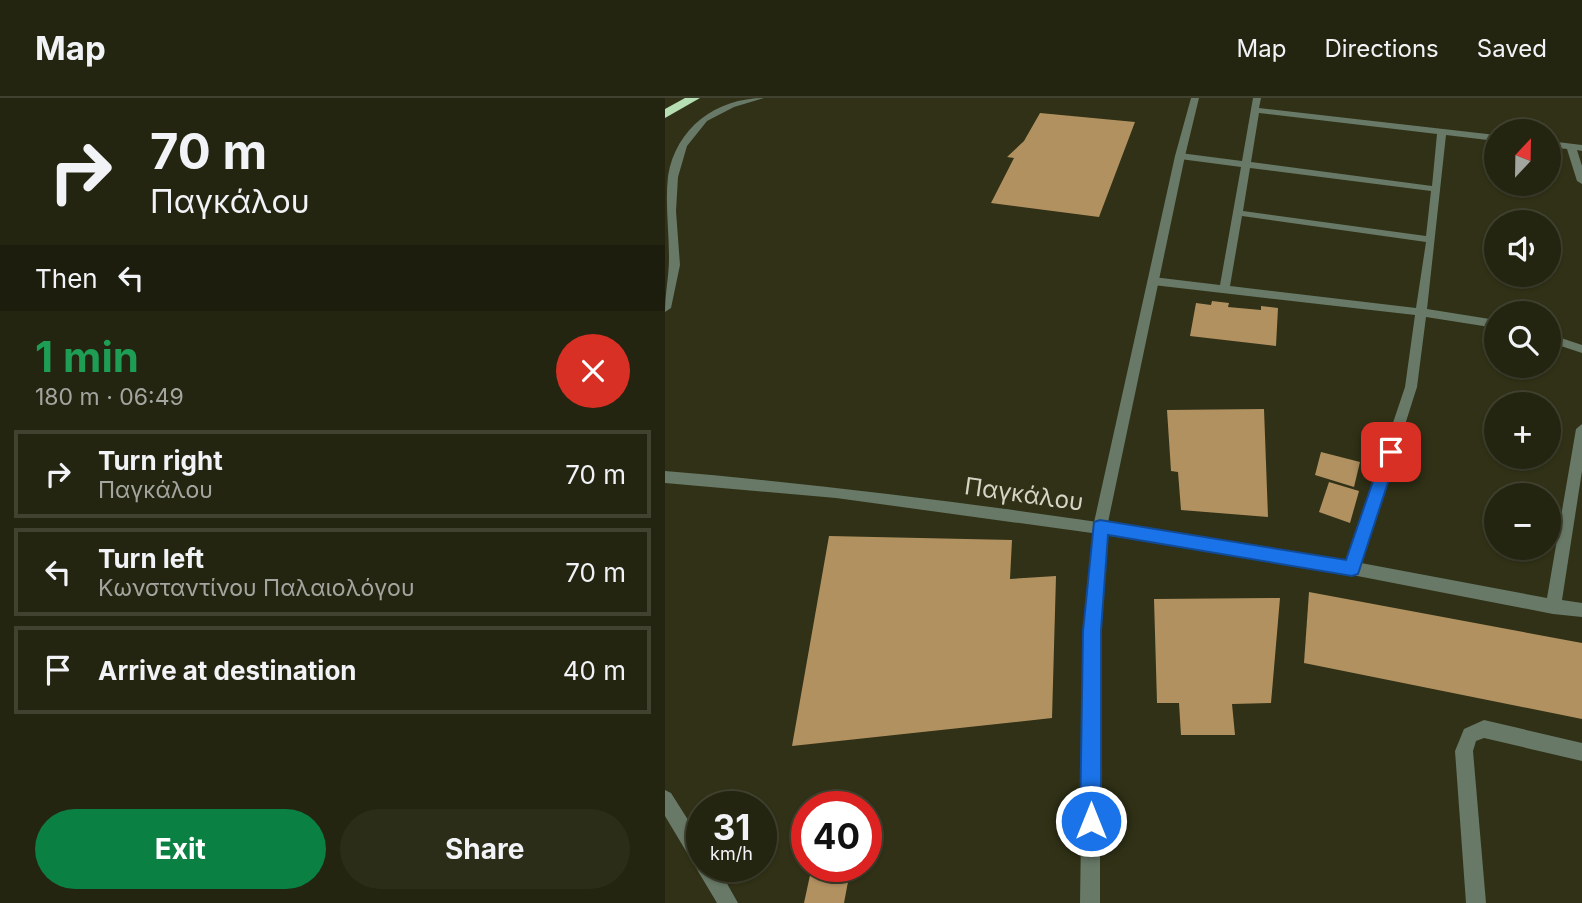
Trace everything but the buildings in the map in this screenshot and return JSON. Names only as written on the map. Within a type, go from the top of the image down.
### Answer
[{"type":"highway","points":[[665,114],[694,98]]},
{"type":"street","points":[[665,308],[674,279],[666,176],[670,152],[678,139],[693,125],[733,105],[760,98]]},
{"type":"street","points":[[1090,903],[1092,631],[1100,527],[1180,156],[1195,98]]},
{"type":"street","points":[[1224,291],[1257,98]]},
{"type":"street","points":[[1254,110],[1484,136]]},
{"type":"street","points":[[1352,568],[1411,387],[1419,312],[1431,240],[1442,131]]},
{"type":"street","points":[[1561,145],[1582,148]]},
{"type":"street","points":[[1571,146],[1582,181]]},
{"type":"street","points":[[1180,156],[1436,189]]},
{"type":"street","points":[[1239,213],[1431,240]]},
{"type":"street","points":[[1153,281],[1484,322]]},
{"type":"street","points":[[1561,342],[1582,349]]},
{"type":"street","points":[[1553,607],[1582,429]]},
{"type":"street","name":"Παγκάλου","points":[[665,477],[796,486],[1100,527],[1352,568],[1553,607],[1582,610]]},
{"type":"street","points":[[1476,903],[1464,751],[1470,735],[1484,729],[1582,752]]},
{"type":"street","points":[[665,799],[686,834]]},
{"type":"street","points":[[716,882],[728,903]]},
{"type":"route","points":[[1091,821],[1092,631],[1100,527],[1352,568],[1391,452]]}]
